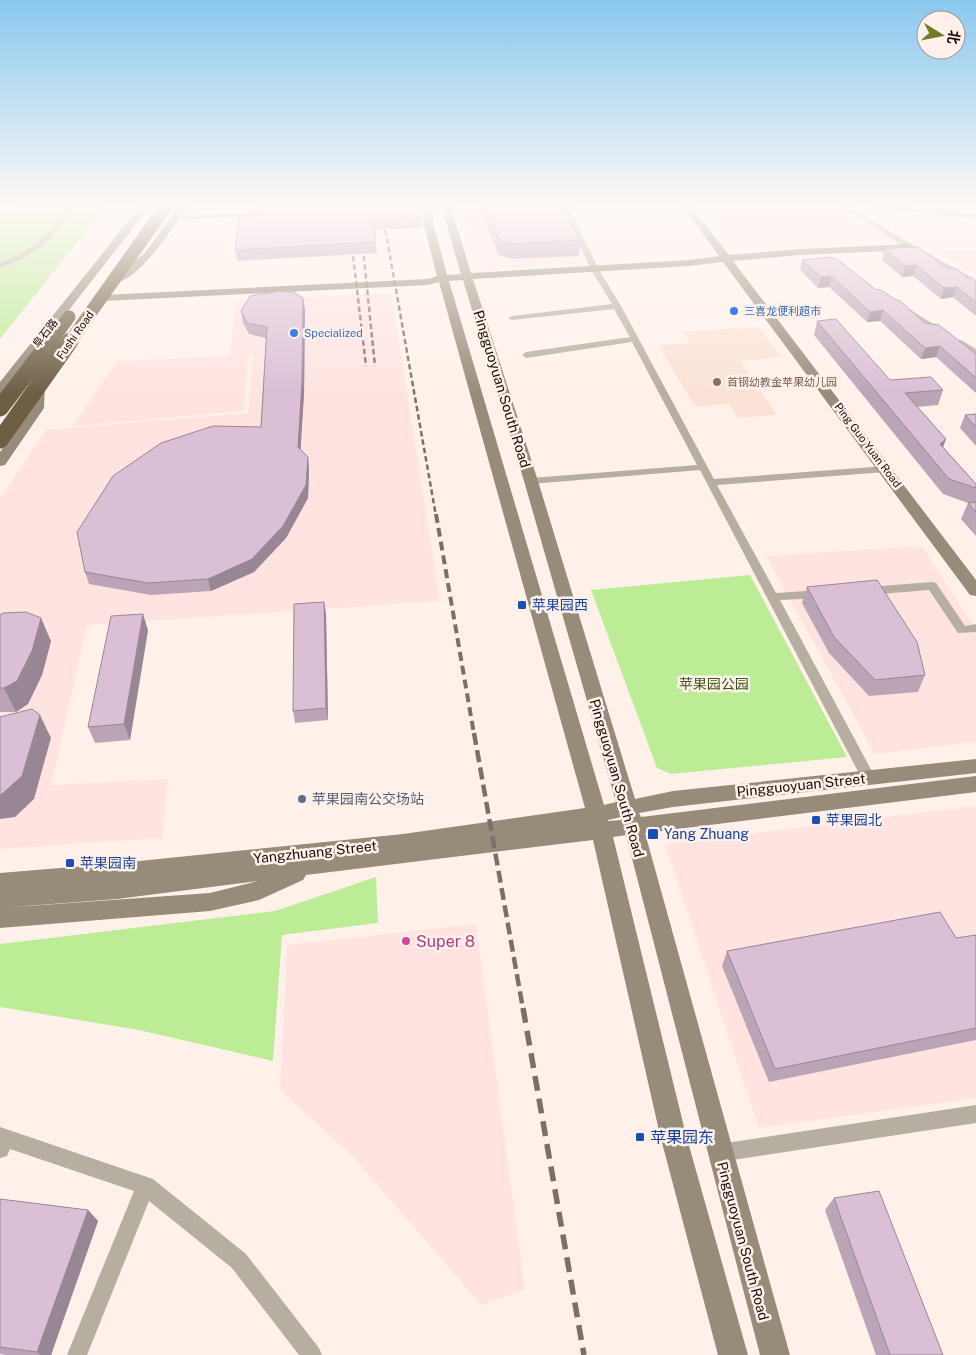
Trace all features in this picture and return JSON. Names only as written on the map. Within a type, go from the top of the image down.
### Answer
[{"type":"highway","name":"Fushi Road","points":[[0,408],[107,268]]},
{"type":"highway","name":"Fushi Road","points":[[0,440],[122,268]]},
{"type":"main road","name":"阜石路","points":[[1,388],[95,268]]},
{"type":"main road","name":"阜石路","points":[[0,433],[125,268]]},
{"type":"main road","name":"阜石路","points":[[110,289],[134,268]]},
{"type":"main road","name":"Pingguoyuan South Road","points":[[440,268],[599,822],[673,1135],[733,1355]]},
{"type":"main road","name":"Pingguoyuan South Road","points":[[465,268],[531,481],[630,817],[719,1154],[775,1355]]},
{"type":"main road","points":[[110,289],[428,282],[442,278],[590,268]]},
{"type":"main road","name":"Ping Guo Yuan Road","points":[[732,268],[886,469],[976,591]]},
{"type":"main road","points":[[0,462],[38,408],[38,382]]},
{"type":"main road","name":"Pingguoyuan Street","points":[[630,817],[673,799],[976,766]]},
{"type":"main road","name":"Pingguoyuan Street","points":[[630,817],[976,784]]},
{"type":"main road","name":"Yangzhuang Street","points":[[0,899],[117,890],[312,866],[630,817]]},
{"type":"main road","name":"Yangzhuang Street","points":[[0,882],[120,872],[492,831],[599,822]]},
{"type":"main road","name":"Yangzhuang Street","points":[[0,918],[210,902],[259,891],[312,866]]},
{"type":"street","points":[[594,268],[617,306],[712,482],[868,777]]},
{"type":"street","points":[[949,268],[976,283]]},
{"type":"street","points":[[896,304],[976,353]]},
{"type":"street","points":[[512,318],[617,306]]},
{"type":"street","points":[[526,355],[635,340]]},
{"type":"street","points":[[531,481],[703,467]]},
{"type":"street","points":[[712,482],[886,469]]},
{"type":"street","points":[[855,592],[932,586],[962,630],[976,628]]},
{"type":"street","points":[[773,597],[836,593]]},
{"type":"street","points":[[719,1154],[976,1114]]},
{"type":"street","points":[[2,1141],[146,1186],[239,1261],[310,1354]]},
{"type":"street","points":[[77,1355],[146,1186]]},
{"type":"shaded area","points":[[482,268],[508,268],[482,270]]},
{"type":"shaded area","points":[[965,268],[976,268],[976,274]]},
{"type":"shaded area","points":[[391,293],[440,601],[87,625],[51,785],[168,779],[162,838],[0,849],[0,499],[46,430],[248,413],[253,354],[242,355],[249,355],[243,411],[73,426],[117,361],[230,356],[236,300]]},
{"type":"shaded area","name":"首钢幼教金苹果幼儿园","points":[[758,327],[781,357],[740,361],[777,415],[738,418],[729,404],[695,407],[658,345],[690,343],[684,332]]},
{"type":"shaded area","points":[[922,546],[976,630],[976,742],[875,754],[766,556]]},
{"type":"shaded area","points":[[976,806],[976,1098],[759,1128],[665,844]]},
{"type":"shaded area","points":[[476,924],[525,1290],[481,1305],[354,1158],[280,1090],[287,945]]},
{"type":"green space","points":[[0,268],[57,268],[0,339]]},
{"type":"green space","name":"苹果园公园","points":[[750,575],[847,757],[671,774],[657,768],[591,590]]},
{"type":"green space","points":[[376,877],[378,923],[282,935],[273,1061],[139,1030],[0,1007],[0,944],[275,911]]},
{"type":"building","points":[[811,268],[849,268],[875,289],[881,290],[899,300],[925,323],[939,325],[976,354],[976,378],[940,346],[925,348],[883,310],[870,312],[831,276],[821,277]]},
{"type":"building","points":[[920,268],[957,269],[968,278],[971,277],[976,281],[976,302],[957,287],[944,288]]},
{"type":"building","points":[[280,291],[293,292],[303,298],[302,382],[298,447],[308,457],[306,485],[283,526],[252,559],[208,579],[148,583],[85,572],[77,532],[113,476],[161,443],[213,426],[261,427],[267,327],[247,323],[241,311],[250,296]]},
{"type":"building","points":[[836,319],[890,380],[931,377],[943,390],[905,393],[946,439],[940,444],[976,484],[976,488],[949,479],[817,321]]},
{"type":"building","points":[[976,414],[976,427],[965,415]]},
{"type":"building","points":[[976,502],[976,512],[968,503]]},
{"type":"building","points":[[877,580],[917,642],[925,675],[875,680],[834,637],[807,587]]},
{"type":"building","points":[[324,602],[326,708],[293,711],[294,604]]},
{"type":"building","points":[[26,612],[41,618],[32,651],[17,681],[4,688],[0,688],[0,615],[3,613]]},
{"type":"building","points":[[143,614],[124,724],[88,727],[111,616]]},
{"type":"building","points":[[32,709],[40,715],[22,776],[0,794],[0,717]]},
{"type":"building","points":[[940,912],[956,938],[976,935],[976,1028],[775,1069],[727,951]]},
{"type":"building","points":[[879,1191],[943,1355],[890,1355],[834,1198]]},
{"type":"building","points":[[0,1199],[88,1210],[37,1352],[0,1347]]},
{"type":"railway","points":[[354,268],[366,366]]},
{"type":"railway","points":[[365,268],[375,366]]},
{"type":"railway","points":[[392,268],[436,516]]},
{"type":"railway","points":[[436,514],[474,734]]},
{"type":"railway","points":[[474,733],[523,1009]]},
{"type":"railway","points":[[523,1008],[584,1355]]},
{"type":"place","name":"三喜龙便利超市","points":[[734,311]]},
{"type":"place","name":"Specialized","points":[[294,333]]},
{"type":"place","name":"首钢幼教金苹果幼儿园","points":[[717,382]]},
{"type":"place","name":"苹果园西","points":[[522,605]]},
{"type":"place","name":"苹果园南公交场站","points":[[302,799]]},
{"type":"place","name":"苹果园北","points":[[816,820]]},
{"type":"place","name":"Yang Zhuang","points":[[653,834]]},
{"type":"place","name":"苹果园南","points":[[70,863]]},
{"type":"place","name":"Super 8","points":[[406,941]]},
{"type":"place","name":"苹果园东","points":[[640,1137]]}]
